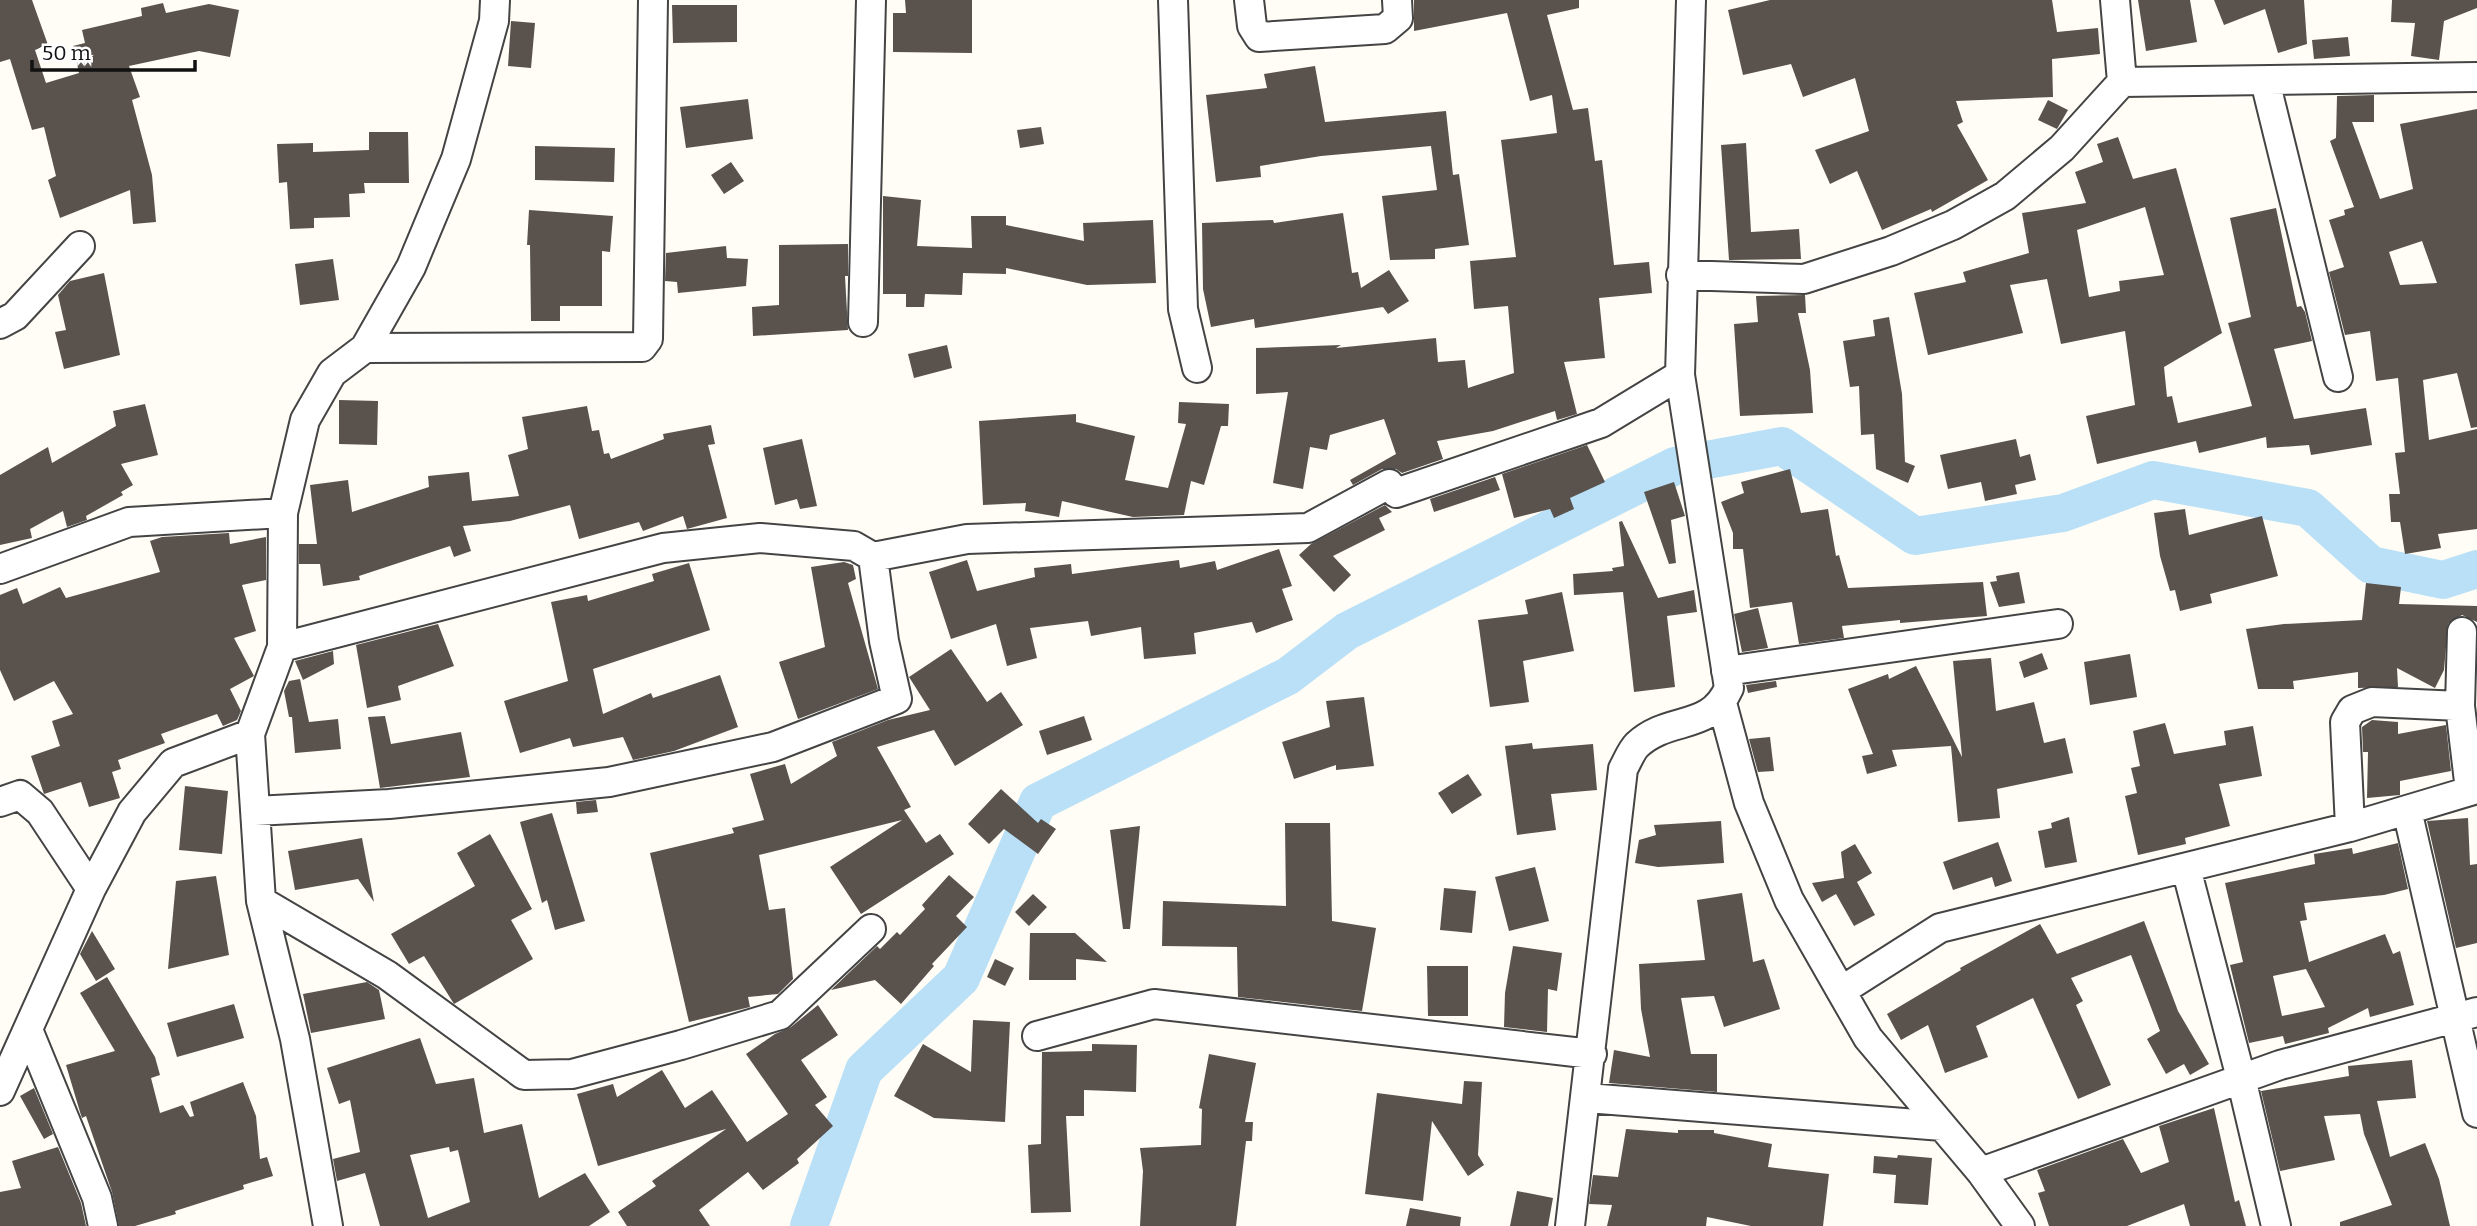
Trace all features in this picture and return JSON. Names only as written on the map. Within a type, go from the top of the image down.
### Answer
[{"type":"street","points":[[328,1226],[295,1039],[261,901],[250,734],[282,647],[284,513],[305,419],[332,373],[365,348],[411,267],[456,159],[494,21],[495,0]]},
{"type":"street","points":[[365,348],[642,347],[648,339],[653,0]]},
{"type":"street","points":[[863,322],[871,0]]},
{"type":"street","points":[[1173,0],[1183,309],[1197,368]]},
{"type":"street","points":[[1249,0],[1252,26],[1259,37],[1385,29],[1398,18],[1397,0]]},
{"type":"street","points":[[1570,1226],[1587,1098],[1623,769],[1636,746],[1657,732],[1713,714],[1722,704],[1729,688],[1681,387],[1681,275],[1691,0]]},
{"type":"street","points":[[1681,275],[1804,279],[1891,251],[1953,225],[2006,196],[2062,148],[2122,82],[2115,0]]},
{"type":"street","points":[[2122,82],[2477,77]]},
{"type":"street","points":[[2265,81],[2338,377]]},
{"type":"street","points":[[0,324],[15,316],[80,246]]},
{"type":"street","points":[[282,647],[663,548],[760,538],[854,546],[873,557],[967,539],[1308,528],[1389,484],[1396,493],[1601,424],[1681,387]]},
{"type":"street","points":[[0,569],[129,522],[284,513]]},
{"type":"street","points":[[255,811],[388,804],[609,782],[773,747],[897,699],[884,642],[873,557]]},
{"type":"street","points":[[1726,671],[2058,624]]},
{"type":"street","points":[[1841,991],[1940,928],[2350,827],[2473,790],[2460,706],[2462,632]]},
{"type":"street","points":[[2350,827],[2345,722],[2352,709],[2372,702],[2460,706]]},
{"type":"street","points":[[1722,704],[1749,803],[1789,900],[1868,1038],[1981,1172],[2020,1226]]},
{"type":"street","points":[[0,1091],[91,889],[132,812],[173,763],[250,734]]},
{"type":"street","points":[[0,802],[20,795],[40,812],[91,889]]},
{"type":"street","points":[[2407,810],[2465,1014],[2477,1113]]},
{"type":"street","points":[[2186,868],[2241,1078],[2276,1226]]},
{"type":"street","points":[[261,901],[387,975],[524,1075],[572,1074],[779,1015],[871,929]]},
{"type":"street","points":[[1037,1036],[1154,1004],[1592,1054]]},
{"type":"street","points":[[1981,1172],[2241,1078],[2465,1014]]},
{"type":"street","points":[[29,1031],[97,1198],[103,1226]]},
{"type":"street","points":[[1587,1098],[1942,1126]]},
{"type":"building","points":[[0,0],[32,0],[48,45],[35,50],[46,83],[79,73],[73,46],[85,43],[82,30],[142,16],[141,8],[163,3],[166,13],[209,4],[239,10],[230,57],[199,51],[129,66],[140,97],[132,100],[152,175],[156,222],[133,224],[130,190],[60,218],[48,180],[56,176],[44,127],[32,130],[10,59],[0,62]]},
{"type":"building","points":[[905,0],[972,0],[972,53],[893,52],[893,13],[906,13]]},
{"type":"building","points":[[1414,0],[1579,0],[1579,8],[1547,15],[1573,110],[1588,108],[1595,161],[1602,160],[1614,265],[1649,262],[1652,293],[1599,298],[1605,358],[1564,362],[1577,414],[1557,420],[1555,411],[1493,431],[1437,441],[1443,459],[1402,473],[1396,469],[1382,469],[1353,485],[1350,480],[1396,454],[1384,419],[1330,435],[1327,450],[1310,447],[1303,489],[1273,483],[1288,392],[1256,394],[1256,348],[1341,345],[1336,348],[1436,338],[1438,362],[1465,360],[1468,388],[1514,373],[1508,306],[1474,309],[1470,261],[1516,257],[1501,140],[1557,133],[1552,95],[1530,101],[1507,13],[1414,31]]},
{"type":"building","points":[[1770,0],[2052,0],[2057,32],[2098,28],[2100,54],[2052,59],[2053,97],[1956,101],[1963,122],[1957,125],[1988,180],[1932,212],[1931,209],[1882,230],[1857,171],[1830,184],[1815,150],[1869,131],[1855,78],[1803,97],[1791,64],[1743,75],[1728,10]]},
{"type":"building","points":[[2138,0],[2190,0],[2197,42],[2146,51]]},
{"type":"building","points":[[2214,0],[2304,0],[2307,44],[2278,53],[2265,9],[2224,25]]},
{"type":"building","points":[[2392,0],[2477,0],[2477,8],[2444,21],[2439,60],[2411,56],[2415,23],[2391,22]]},
{"type":"building","points":[[672,5],[737,5],[737,42],[673,43]]},
{"type":"building","points":[[511,21],[535,23],[531,68],[508,66]]},
{"type":"building","points":[[2348,37],[2350,56],[2314,59],[2312,40]]},
{"type":"building","points":[[1315,66],[1325,122],[1446,111],[1453,175],[1459,174],[1469,245],[1435,249],[1435,259],[1390,260],[1382,196],[1437,190],[1431,146],[1321,156],[1260,166],[1261,177],[1216,182],[1206,95],[1267,88],[1264,74]]},
{"type":"building","points":[[2374,95],[2374,122],[2352,122],[2380,199],[2413,189],[2400,124],[2477,109],[2477,427],[2471,428],[2457,373],[2423,380],[2429,440],[2477,429],[2477,529],[2438,534],[2441,548],[2405,554],[2400,522],[2391,522],[2389,494],[2400,494],[2395,453],[2405,452],[2398,378],[2376,381],[2370,331],[2345,335],[2329,272],[2344,267],[2329,220],[2345,215],[2344,210],[2354,207],[2330,141],[2336,138],[2337,96]],"holes":[[[2422,241],[2437,283],[2400,285],[2389,252]]]},
{"type":"building","points":[[748,99],[753,139],[686,148],[680,107]]},
{"type":"building","points":[[2048,100],[2068,110],[2057,129],[2038,120]]},
{"type":"building","points":[[1041,127],[1044,144],[1020,148],[1017,130]]},
{"type":"building","points":[[369,132],[408,132],[409,183],[364,183],[365,193],[349,194],[350,217],[314,218],[314,228],[290,229],[287,182],[279,183],[277,144],[313,143],[313,152],[369,150]]},
{"type":"building","points":[[2118,137],[2133,179],[2176,168],[2222,333],[2164,367],[2167,397],[2172,396],[2178,423],[2252,406],[2228,323],[2251,317],[2230,218],[2276,208],[2297,307],[2301,306],[2305,312],[2312,341],[2274,349],[2294,419],[2366,408],[2372,445],[2311,455],[2309,445],[2267,448],[2266,437],[2199,453],[2196,441],[2097,464],[2086,416],[2135,405],[2125,331],[2061,344],[2047,279],[2010,285],[2023,333],[1928,355],[1914,293],[1966,282],[1963,272],[2029,253],[2022,213],[2086,203],[2075,172],[2103,162],[2097,144]],"holes":[[[2145,207],[2164,275],[2119,281],[2120,291],[2089,297],[2077,230]]]},
{"type":"building","points":[[1746,143],[1751,232],[1799,229],[1801,259],[1729,260],[1721,145]]},
{"type":"building","points":[[535,146],[615,148],[614,182],[535,180]]},
{"type":"building","points":[[731,162],[744,181],[724,194],[711,175]]},
{"type":"building","points":[[883,196],[921,200],[917,246],[972,248],[971,216],[1006,216],[1006,225],[1084,241],[1083,223],[1153,220],[1156,283],[1087,285],[1006,268],[1006,274],[963,273],[962,295],[925,294],[924,307],[906,307],[906,294],[883,294]]},
{"type":"building","points":[[529,210],[613,216],[610,252],[602,251],[602,306],[560,306],[560,321],[531,321],[530,245],[527,245]]},
{"type":"building","points":[[1343,213],[1352,273],[1358,272],[1361,288],[1389,270],[1409,301],[1388,314],[1383,307],[1255,328],[1254,319],[1211,327],[1203,289],[1202,223],[1273,220],[1274,223]]},
{"type":"building","points":[[848,244],[848,276],[845,276],[848,330],[753,336],[752,307],[779,305],[779,245]]},
{"type":"building","points":[[726,246],[727,258],[748,259],[746,286],[678,293],[677,282],[665,281],[666,253]]},
{"type":"building","points":[[333,259],[339,300],[300,305],[295,264]]},
{"type":"building","points":[[104,273],[120,355],[64,369],[55,332],[66,330],[58,295],[70,281]]},
{"type":"building","points":[[1805,295],[1806,313],[1798,313],[1810,370],[1813,413],[1740,416],[1734,324],[1758,322],[1756,296]]},
{"type":"building","points":[[1889,317],[1902,394],[1905,462],[1915,466],[1908,483],[1876,469],[1874,434],[1861,435],[1859,386],[1850,387],[1843,341],[1875,336],[1873,320]]},
{"type":"building","points":[[947,345],[952,368],[914,378],[908,354]]},
{"type":"building","points":[[339,400],[378,401],[377,445],[339,444]]},
{"type":"building","points":[[1179,402],[1229,404],[1228,426],[1221,426],[1204,485],[1191,481],[1184,515],[1133,517],[1062,501],[1059,517],[1025,511],[1026,503],[983,505],[979,421],[1076,414],[1076,422],[1135,436],[1125,480],[1168,488],[1186,424],[1178,423]]},
{"type":"building","points":[[145,404],[158,455],[121,464],[133,485],[121,492],[123,495],[86,516],[87,520],[67,527],[63,511],[30,529],[32,538],[0,545],[0,475],[48,447],[52,463],[116,426],[113,411]]},
{"type":"building","points":[[587,406],[592,431],[599,430],[604,454],[609,453],[611,459],[664,439],[663,434],[711,425],[715,444],[708,445],[727,518],[687,529],[683,516],[643,531],[639,522],[579,539],[570,505],[510,521],[463,526],[471,551],[454,557],[450,546],[359,576],[360,580],[323,586],[320,564],[299,564],[299,544],[317,544],[310,485],[348,480],[352,512],[429,487],[428,476],[469,472],[472,501],[519,496],[508,455],[528,449],[522,417]]},
{"type":"building","points":[[802,439],[817,506],[800,509],[797,499],[775,505],[763,448]]},
{"type":"building","points":[[2016,439],[2020,457],[2030,454],[2036,480],[2015,485],[2017,494],[1985,501],[1981,482],[1948,489],[1940,455]]},
{"type":"building","points":[[1587,445],[1605,482],[1570,498],[1574,509],[1554,518],[1550,509],[1514,518],[1502,474]]},
{"type":"building","points":[[1790,469],[1801,513],[1828,509],[1836,556],[1839,555],[1848,588],[1983,582],[1987,616],[1842,626],[1844,638],[1799,644],[1792,602],[1750,608],[1743,549],[1733,549],[1733,533],[1721,502],[1744,493],[1741,482]]},
{"type":"building","points":[[1495,477],[1500,490],[1434,512],[1430,499]]},
{"type":"building","points":[[1674,482],[1685,516],[1671,520],[1676,563],[1669,564],[1644,492]]},
{"type":"building","points":[[1385,505],[1392,512],[1379,518],[1385,530],[1333,556],[1351,575],[1334,592],[1299,555],[1311,544]]},
{"type":"building","points":[[2185,509],[2189,535],[2262,516],[2278,576],[2210,594],[2212,603],[2180,611],[2175,590],[2170,591],[2160,556],[2154,513]]},
{"type":"building","points":[[1622,521],[1658,598],[1694,590],[1697,612],[1667,616],[1675,687],[1634,692],[1623,592],[1574,595],[1573,574],[1613,571],[1612,568],[1624,566],[1619,522]]},
{"type":"building","points":[[229,533],[230,544],[266,537],[266,580],[242,585],[256,631],[234,638],[254,676],[230,689],[241,711],[237,720],[223,726],[217,714],[161,734],[165,743],[118,760],[121,769],[112,772],[120,798],[89,807],[81,782],[44,794],[31,756],[60,746],[52,721],[73,714],[54,681],[14,701],[0,670],[0,595],[17,588],[23,604],[60,587],[66,598],[160,572],[150,541],[162,537]]},
{"type":"building","points":[[1279,549],[1292,586],[1282,589],[1293,620],[1256,633],[1252,622],[1194,633],[1196,654],[1144,659],[1141,627],[1091,636],[1088,621],[1030,628],[1037,658],[1007,666],[996,624],[951,639],[929,572],[967,560],[977,591],[1035,577],[1034,568],[1071,564],[1072,574],[1179,560],[1180,568],[1215,561],[1217,570]]},
{"type":"building","points":[[844,562],[853,565],[856,579],[848,583],[878,689],[798,719],[779,662],[825,647],[811,567]]},
{"type":"building","points":[[689,563],[710,630],[593,669],[603,714],[651,693],[653,698],[720,675],[738,727],[674,751],[633,760],[623,737],[573,747],[570,738],[520,753],[504,701],[568,681],[551,602],[587,595],[588,601],[654,581],[652,574]]},
{"type":"building","points":[[2019,572],[2025,603],[1999,607],[1990,582],[1997,581],[1996,576]]},
{"type":"building","points":[[2366,583],[2401,587],[2399,604],[2477,606],[2477,622],[2462,615],[2448,624],[2444,670],[2435,688],[2397,668],[2398,687],[2358,688],[2358,672],[2293,681],[2294,689],[2258,689],[2246,629],[2362,620]]},
{"type":"building","points":[[1562,592],[1574,651],[1523,661],[1529,702],[1490,707],[1478,620],[1528,614],[1525,600]]},
{"type":"building","points":[[1758,608],[1768,648],[1742,652],[1734,614]]},
{"type":"building","points":[[438,624],[454,666],[398,686],[401,700],[367,708],[356,645]]},
{"type":"building","points":[[951,649],[987,702],[1001,692],[1023,725],[955,766],[934,730],[877,747],[911,807],[904,810],[926,843],[940,834],[954,854],[861,914],[830,867],[902,820],[759,855],[769,910],[785,908],[793,979],[778,994],[748,997],[750,1007],[689,1022],[650,853],[734,833],[732,828],[764,820],[750,774],[785,764],[791,784],[837,756],[832,742],[888,720],[930,710],[909,677]]},
{"type":"building","points":[[333,651],[334,664],[303,680],[295,661]]},
{"type":"building","points":[[2042,653],[2048,669],[2024,678],[2019,662]]},
{"type":"building","points":[[2130,654],[2137,697],[2090,705],[2084,662]]},
{"type":"building","points":[[1991,658],[1996,711],[2034,702],[2044,743],[2065,738],[2073,773],[1997,789],[2000,818],[1958,822],[1951,746],[1892,750],[1897,766],[1867,774],[1862,756],[1873,754],[1848,689],[1888,674],[1889,679],[1916,666],[1962,757],[1953,661]]},
{"type":"building","points":[[300,679],[309,722],[338,719],[341,749],[295,753],[292,717],[289,717],[284,691],[289,681]]},
{"type":"building","points":[[1776,681],[1777,687],[1748,693],[1746,685]]},
{"type":"building","points":[[1364,697],[1374,766],[1336,770],[1336,765],[1294,779],[1282,742],[1330,727],[1326,701]]},
{"type":"building","points":[[385,716],[391,744],[461,732],[470,777],[380,788],[368,717]]},
{"type":"building","points":[[1084,716],[1092,740],[1047,755],[1039,731]]},
{"type":"building","points":[[2372,720],[2398,722],[2398,734],[2446,725],[2451,771],[2400,781],[2400,795],[2367,798],[2368,752],[2363,752],[2362,727]]},
{"type":"building","points":[[2165,723],[2174,754],[2226,745],[2224,731],[2253,726],[2262,776],[2219,784],[2230,826],[2185,838],[2186,844],[2138,855],[2125,796],[2137,793],[2131,768],[2140,766],[2133,731]]},
{"type":"building","points":[[1770,737],[1774,771],[1758,772],[1749,739]]},
{"type":"building","points":[[1532,743],[1533,749],[1593,744],[1597,790],[1551,794],[1556,830],[1517,835],[1505,746]]},
{"type":"building","points":[[1468,774],[1482,795],[1452,814],[1438,793]]},
{"type":"building","points":[[185,786],[228,791],[222,854],[179,850]]},
{"type":"building","points":[[1001,789],[1038,823],[1041,819],[1056,829],[1038,854],[1004,829],[989,844],[968,824]]},
{"type":"building","points":[[596,800],[598,812],[577,814],[576,802]]},
{"type":"building","points":[[552,813],[585,921],[555,930],[547,900],[542,903],[520,822]]},
{"type":"building","points":[[2069,817],[2077,862],[2045,868],[2038,831],[2052,828],[2051,823]]},
{"type":"building","points":[[2468,818],[2470,865],[2477,864],[2477,943],[2456,948],[2427,821]]},
{"type":"building","points":[[1721,821],[1724,863],[1658,867],[1635,863],[1639,840],[1656,835],[1654,825]]},
{"type":"building","points":[[1285,823],[1330,823],[1332,921],[1376,928],[1362,1011],[1238,997],[1237,947],[1162,946],[1163,901],[1286,906]]},
{"type":"building","points":[[1140,826],[1130,929],[1123,929],[1110,830]]},
{"type":"building","points":[[490,834],[532,909],[511,920],[533,959],[454,1004],[424,956],[409,964],[391,934],[475,886],[457,853]]},
{"type":"building","points":[[362,838],[374,902],[358,879],[295,890],[288,851]]},
{"type":"building","points":[[1998,842],[2012,881],[1995,887],[1992,877],[1953,890],[1943,862]]},
{"type":"building","points":[[2398,843],[2408,889],[2384,895],[2304,903],[2307,920],[2300,921],[2309,962],[2385,934],[2393,954],[2400,951],[2414,1005],[2370,1017],[2368,1008],[2328,1028],[2329,1033],[2285,1044],[2283,1036],[2249,1043],[2230,965],[2243,962],[2225,883],[2315,864],[2314,854],[2352,848],[2353,854]],"holes":[[[2306,969],[2325,1007],[2282,1016],[2273,976]]]},
{"type":"building","points":[[1855,844],[1872,873],[1857,882],[1875,915],[1854,926],[1836,894],[1822,902],[1812,883],[1844,878],[1841,852]]},
{"type":"building","points":[[1535,867],[1549,921],[1509,931],[1495,877]]},
{"type":"building","points":[[949,875],[974,897],[956,916],[967,927],[932,964],[934,966],[901,1004],[875,980],[831,990],[877,946],[880,949],[897,932],[900,935],[925,909],[922,905]]},
{"type":"building","points":[[216,876],[229,955],[168,969],[176,881]]},
{"type":"building","points":[[1444,888],[1476,891],[1472,933],[1440,930]]},
{"type":"building","points":[[1742,893],[1753,962],[1764,959],[1780,1009],[1724,1027],[1714,996],[1681,998],[1691,1054],[1717,1054],[1717,1092],[1609,1083],[1614,1050],[1650,1057],[1641,1009],[1639,964],[1705,960],[1697,900]]},
{"type":"building","points":[[1033,894],[1047,907],[1029,926],[1015,912]]},
{"type":"building","points":[[2144,921],[2178,1011],[2209,1064],[2190,1075],[2184,1064],[2166,1074],[2147,1039],[2160,1031],[2131,955],[2071,978],[2083,1001],[2076,1005],[2111,1085],[2078,1099],[2033,998],[1976,1026],[1988,1057],[1945,1073],[1928,1025],[1901,1040],[1887,1014],[1961,970],[1960,968],[2040,924],[2057,954]]},
{"type":"building","points":[[92,931],[115,969],[96,981],[80,954]]},
{"type":"building","points":[[1030,933],[1075,933],[1107,962],[1076,959],[1076,980],[1029,980]]},
{"type":"building","points":[[1513,946],[1562,953],[1557,991],[1548,989],[1547,1032],[1504,1027],[1505,993]]},
{"type":"building","points":[[995,959],[1014,968],[1005,986],[987,977]]},
{"type":"building","points":[[1427,966],[1468,966],[1468,1016],[1428,1016]]},
{"type":"building","points":[[107,977],[155,1057],[160,1075],[151,1078],[160,1113],[183,1105],[190,1117],[194,1116],[190,1102],[243,1082],[256,1116],[260,1159],[267,1157],[273,1176],[243,1185],[244,1189],[175,1211],[176,1214],[135,1226],[119,1226],[112,1192],[86,1116],[82,1118],[66,1065],[115,1051],[80,993]]},
{"type":"building","points":[[367,982],[379,990],[385,1019],[311,1033],[303,994]]},
{"type":"building","points":[[234,1004],[244,1038],[177,1057],[167,1023]]},
{"type":"building","points":[[818,1005],[838,1035],[801,1060],[827,1097],[815,1105],[833,1126],[797,1159],[799,1163],[763,1190],[748,1172],[699,1210],[710,1226],[627,1226],[618,1212],[656,1186],[652,1181],[726,1129],[598,1166],[577,1094],[613,1084],[617,1097],[662,1070],[685,1108],[712,1090],[747,1142],[788,1114],[746,1054],[775,1034],[791,1027]]},
{"type":"building","points":[[973,1020],[1010,1022],[1005,1122],[934,1118],[894,1096],[923,1044],[971,1072]]},
{"type":"building","points":[[420,1038],[436,1084],[474,1078],[484,1133],[522,1124],[539,1198],[585,1173],[610,1212],[589,1226],[380,1226],[365,1173],[337,1181],[333,1159],[360,1152],[350,1100],[339,1104],[327,1068]],"holes":[[[449,1147],[450,1152],[458,1150],[470,1202],[428,1218],[410,1155]]]},
{"type":"building","points":[[1092,1044],[1137,1045],[1136,1092],[1084,1090],[1084,1116],[1066,1116],[1071,1212],[1031,1213],[1028,1145],[1041,1144],[1042,1052],[1092,1051]]},
{"type":"building","points":[[1209,1054],[1256,1063],[1245,1122],[1253,1122],[1252,1141],[1246,1141],[1236,1226],[1140,1226],[1143,1171],[1140,1148],[1201,1145],[1202,1109],[1199,1108]]},
{"type":"building","points":[[2412,1060],[2416,1098],[2377,1101],[2390,1157],[2425,1143],[2439,1179],[2450,1226],[2340,1226],[2340,1222],[2392,1205],[2364,1134],[2360,1114],[2324,1116],[2335,1160],[2280,1171],[2261,1091],[2349,1076],[2348,1066]]},
{"type":"building","points":[[1464,1081],[1482,1082],[1478,1155],[1484,1165],[1468,1176],[1432,1121],[1423,1201],[1365,1194],[1377,1093],[1462,1104]]},
{"type":"building","points":[[34,1088],[53,1134],[44,1139],[20,1096]]},
{"type":"building","points":[[2214,1108],[2235,1202],[2239,1200],[2246,1226],[2190,1226],[2184,1204],[2127,1226],[2049,1226],[2038,1193],[2045,1191],[2037,1170],[2123,1139],[2141,1173],[2169,1162],[2159,1126]]},
{"type":"building","points":[[1626,1129],[1678,1133],[1678,1130],[1714,1130],[1714,1133],[1772,1144],[1768,1167],[1829,1174],[1823,1226],[1751,1226],[1707,1217],[1706,1226],[1607,1226],[1612,1205],[1589,1204],[1593,1175],[1618,1177]]},
{"type":"building","points":[[58,1147],[81,1203],[86,1226],[0,1226],[0,1192],[21,1188],[12,1161]]},
{"type":"building","points":[[1898,1155],[1932,1158],[1928,1205],[1894,1203],[1896,1175],[1873,1173],[1874,1156],[1897,1158]]},
{"type":"building","points":[[1517,1191],[1553,1198],[1548,1226],[1510,1226]]},
{"type":"building","points":[[1410,1208],[1461,1217],[1460,1226],[1406,1226]]},
{"type":"waterway","points":[[809,1226],[864,1070],[961,978],[1038,802],[1288,676],[1347,631],[1675,466],[1782,446],[1915,536],[2063,513],[2153,480],[2308,508],[2371,565],[2443,580],[2477,569]]}]
